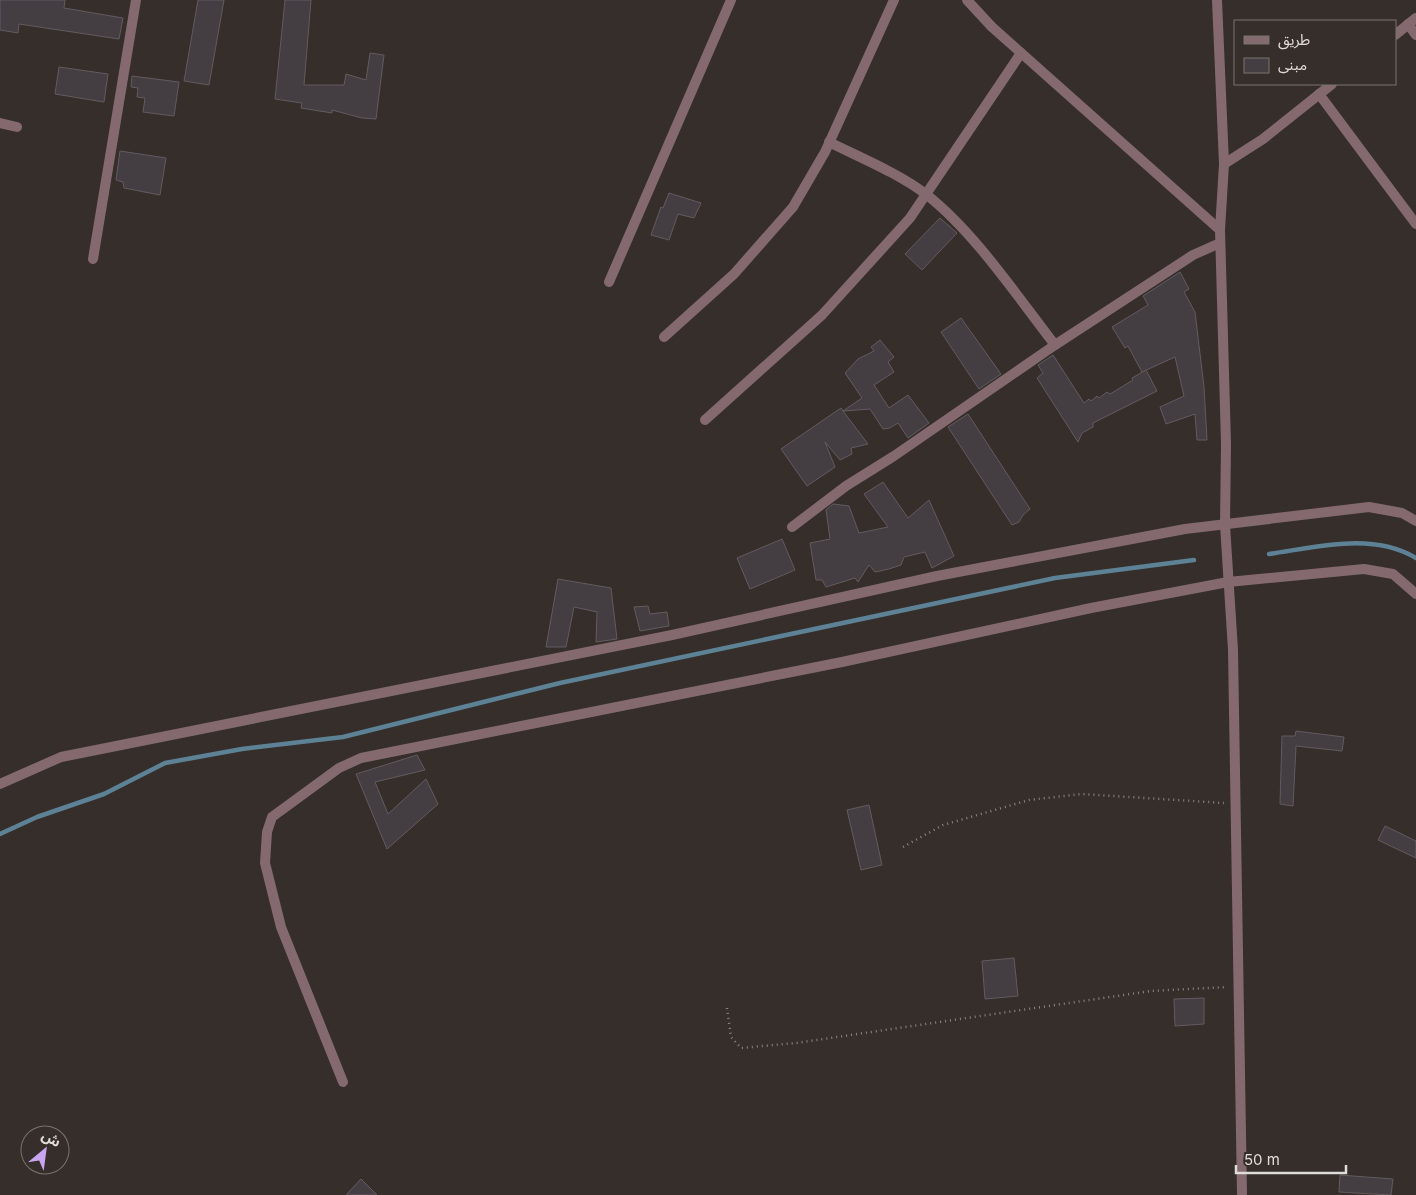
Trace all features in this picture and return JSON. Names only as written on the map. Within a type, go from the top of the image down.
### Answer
[{"type":"street","points":[[92,259],[136,0]]},
{"type":"street","points":[[610,282],[731,0]]},
{"type":"street","points":[[664,337],[734,274],[793,207],[830,142],[894,0]]},
{"type":"street","points":[[967,0],[992,27],[1220,230]]},
{"type":"street","points":[[1217,0],[1224,164],[1220,243],[1226,444],[1225,525],[1233,650],[1242,1195]]},
{"type":"street","points":[[1396,34],[1412,21],[1416,35]]},
{"type":"street","points":[[705,420],[822,315],[910,218],[1022,53]]},
{"type":"street","points":[[1224,164],[1263,139],[1331,85]]},
{"type":"street","points":[[1319,94],[1416,224]]},
{"type":"street","points":[[0,123],[17,127]]},
{"type":"street","points":[[830,142],[926,195],[973,240],[1055,345]]},
{"type":"street","points":[[792,527],[846,486],[894,456],[1055,345],[1193,255],[1220,243]]},
{"type":"street","points":[[0,784],[61,758],[672,635],[937,576],[1185,529],[1369,507],[1402,513],[1416,521]]},
{"type":"street","points":[[343,1082],[281,928],[265,863],[267,832],[272,817],[338,768],[361,758],[842,662],[1091,608],[1228,582],[1364,569],[1393,574],[1416,594]]},
{"type":"path","points":[[903,847],[943,825],[1029,800],[1081,794],[1236,804]]},
{"type":"path","points":[[727,1008],[731,1038],[741,1048],[796,1043],[1151,990],[1239,987]]},
{"type":"building","points":[[0,0],[65,0],[64,8],[123,18],[119,39],[19,24],[18,33],[0,30]]},
{"type":"building","points":[[198,0],[224,0],[209,85],[184,81]]},
{"type":"building","points":[[285,0],[311,0],[304,85],[344,85],[346,74],[366,80],[370,53],[384,55],[376,119],[362,118],[332,110],[332,113],[301,108],[302,103],[275,99]]},
{"type":"building","points":[[59,67],[108,74],[104,102],[55,94]]},
{"type":"building","points":[[132,76],[179,82],[174,116],[143,112],[145,98],[137,97],[138,88],[131,87]]},
{"type":"building","points":[[120,151],[166,158],[160,195],[124,188],[123,182],[116,180]]},
{"type":"building","points":[[669,193],[701,203],[694,218],[678,214],[669,240],[651,235],[661,207],[663,208]]},
{"type":"building","points":[[940,218],[957,233],[922,270],[905,254]]},
{"type":"building","points":[[1180,272],[1189,289],[1184,292],[1195,312],[1204,387],[1207,440],[1197,440],[1195,414],[1166,424],[1160,407],[1184,396],[1175,357],[1142,372],[1128,346],[1125,348],[1112,327],[1148,305],[1143,296]]},
{"type":"building","points":[[961,318],[1001,374],[979,389],[941,332]]},
{"type":"building","points":[[880,340],[894,357],[888,362],[894,372],[874,385],[889,408],[908,395],[929,423],[908,438],[898,423],[890,428],[883,429],[870,409],[843,411],[862,398],[845,373],[858,359],[874,351],[871,347]]},
{"type":"building","points":[[1053,355],[1084,403],[1089,399],[1091,401],[1097,396],[1099,398],[1107,392],[1110,394],[1146,370],[1157,391],[1093,423],[1093,427],[1082,433],[1078,442],[1037,378],[1043,373],[1038,365]]},
{"type":"building","points":[[841,408],[868,444],[851,448],[852,454],[840,460],[825,442],[835,467],[807,486],[781,449]]},
{"type":"building","points":[[968,414],[1030,509],[1019,522],[1012,525],[948,427]]},
{"type":"building","points":[[883,482],[908,518],[929,500],[954,556],[932,568],[925,552],[904,557],[901,565],[889,569],[875,572],[869,565],[858,582],[855,578],[826,587],[822,580],[816,580],[810,543],[830,539],[826,510],[833,504],[849,506],[859,533],[888,527],[864,494]]},
{"type":"building","points":[[782,539],[795,570],[750,589],[737,558]]},
{"type":"building","points":[[558,579],[611,588],[617,639],[596,642],[597,612],[574,607],[566,647],[546,647]]},
{"type":"building","points":[[648,606],[650,614],[667,612],[669,626],[640,631],[634,607]]},
{"type":"building","points":[[1296,731],[1344,737],[1342,751],[1296,746],[1293,806],[1280,804],[1282,736],[1295,736]]},
{"type":"building","points":[[417,755],[425,770],[375,782],[388,814],[426,779],[438,804],[387,849],[356,774]]},
{"type":"building","points":[[869,805],[882,865],[861,870],[847,810]]},
{"type":"building","points":[[1385,826],[1416,841],[1416,858],[1378,840]]},
{"type":"building","points":[[1014,958],[1018,996],[985,999],[982,961]]},
{"type":"building","points":[[1204,998],[1204,1024],[1175,1026],[1174,999]]},
{"type":"building","points":[[1340,1175],[1393,1179],[1391,1195],[1339,1192]]},
{"type":"building","points":[[361,1179],[377,1195],[346,1195]]},
{"type":"waterway","points":[[1269,554],[1325,545],[1363,543],[1399,550],[1416,558]]},
{"type":"waterway","points":[[0,834],[37,817],[104,794],[165,763],[242,749],[343,737],[560,683],[1055,578],[1194,560]]}]
